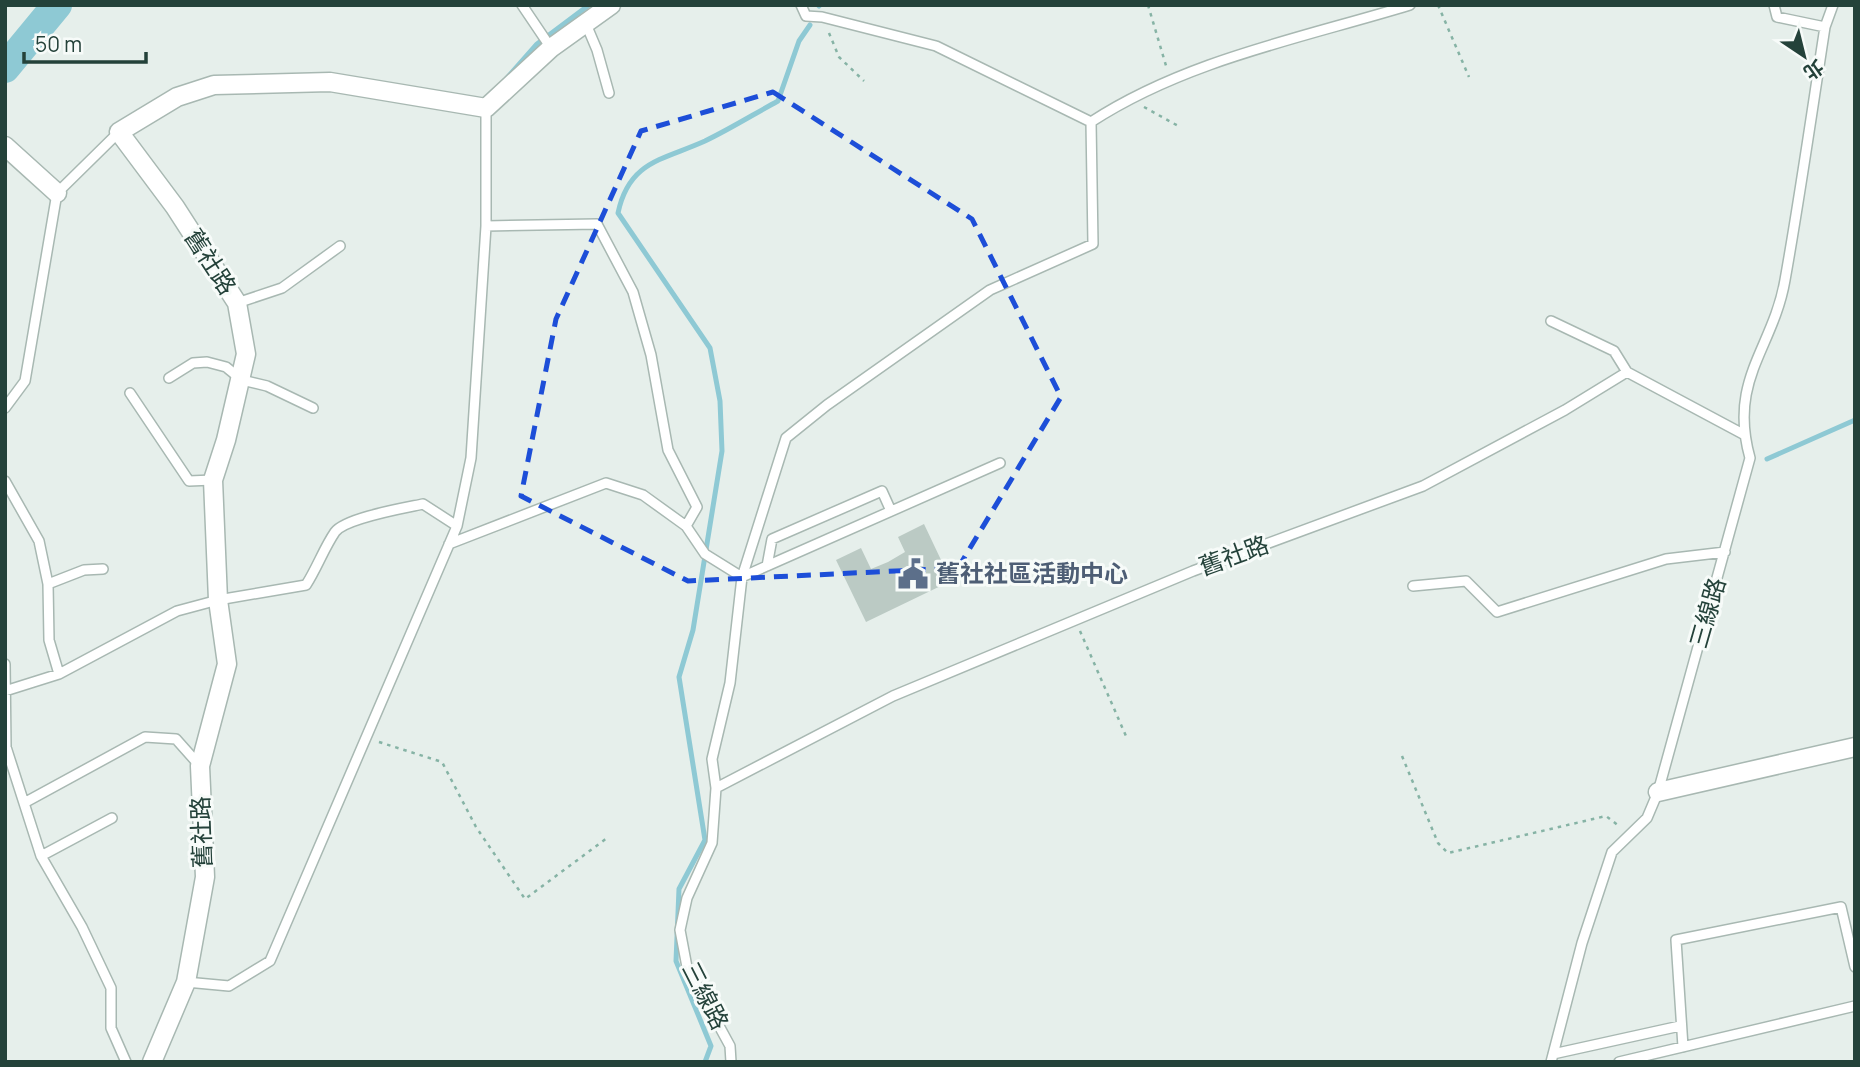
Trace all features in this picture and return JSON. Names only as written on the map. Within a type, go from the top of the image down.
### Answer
[{"type":"street","points":[[119,132],[177,97],[215,85],[330,82],[486,107],[551,48],[611,5]]},
{"type":"street","name":"舊社路","points":[[119,132],[175,207],[237,303],[246,354],[242,380],[213,480],[218,600],[227,664],[200,766],[205,877],[186,982],[152,1062]]},
{"type":"street","points":[[5,146],[57,193]]},
{"type":"street","points":[[1658,792],[1855,747]]},
{"type":"lane","points":[[523,5],[551,48]]},
{"type":"lane","points":[[801,5],[806,16],[822,17],[936,46],[1091,122]]},
{"type":"lane","points":[[1091,122],[1130,96],[1169,78],[1410,5]]},
{"type":"lane","points":[[1773,5],[1777,17],[1825,27]]},
{"type":"lane","name":"三線路","points":[[1552,1058],[1581,943],[1612,852],[1647,818],[1658,792],[1725,552],[1750,458],[1744,434],[1746,387],[1784,284],[1825,27],[1833,5]]},
{"type":"lane","points":[[586,24],[597,50],[609,93]]},
{"type":"lane","points":[[186,982],[229,986],[270,961],[457,526],[471,458],[486,226],[486,107]]},
{"type":"lane","points":[[716,788],[712,759],[730,683],[742,577],[786,438],[827,405],[990,290],[1093,244],[1091,122]]},
{"type":"lane","points":[[5,408],[25,381],[57,193],[119,132]]},
{"type":"lane","points":[[486,226],[597,224],[633,292],[651,355],[668,450],[697,507],[686,526]]},
{"type":"lane","points":[[237,303],[282,288],[340,246]]},
{"type":"lane","points":[[1550,321],[1614,351],[1627,372],[1744,434]]},
{"type":"lane","points":[[169,378],[193,363],[207,362],[226,367],[242,380],[267,386],[313,408]]},
{"type":"lane","name":"舊社路","points":[[716,788],[893,696],[1193,571],[1423,486],[1565,410],[1627,372]]},
{"type":"lane","points":[[130,393],[189,481],[213,480]]},
{"type":"lane","points":[[742,577],[1000,463]]},
{"type":"lane","points":[[5,481],[39,541],[48,584],[49,640],[59,674]]},
{"type":"lane","points":[[449,544],[606,483],[643,495],[686,526],[705,554],[742,577]]},
{"type":"lane","points":[[767,566],[772,539],[882,491],[891,511]]},
{"type":"lane","points":[[6,691],[59,674],[177,611],[218,600],[306,585],[322,561],[336,530],[349,523],[423,503],[457,526]]},
{"type":"lane","points":[[1413,586],[1466,580],[1497,612],[1666,559],[1725,552]]},
{"type":"lane","points":[[48,584],[84,570],[103,569]]},
{"type":"lane","points":[[5,663],[8,762],[41,856],[82,927],[111,988],[111,1028],[126,1062]]},
{"type":"lane","points":[[24,803],[145,737],[176,739],[200,766]]},
{"type":"lane","name":"三線路","points":[[716,788],[712,843],[687,898],[680,930],[687,967],[730,1046],[730,1062]]},
{"type":"lane","points":[[41,856],[112,818]]},
{"type":"lane","points":[[1683,1047],[1676,940],[1841,907],[1855,968]]},
{"type":"lane","points":[[1619,1062],[1855,1006]]},
{"type":"lane","points":[[1552,1058],[1680,1026]]},
{"type":"path","points":[[1148,5],[1169,78]]},
{"type":"path","points":[[1438,5],[1469,77]]},
{"type":"path","points":[[822,17],[839,57],[864,81]]},
{"type":"path","points":[[1130,96],[1180,127]]},
{"type":"path","points":[[1076,622],[1126,736]]},
{"type":"path","points":[[366,738],[442,762],[475,827],[525,899],[607,838]]},
{"type":"path","points":[[1402,756],[1438,843],[1448,853],[1606,816],[1629,835]]},
{"type":"highlighted area","points":[[773,92],[972,219],[1061,397],[958,568],[688,581],[521,496],[556,319],[641,131]]},
{"type":"building","name":"舊社社區活動中心","points":[[924,524],[951,581],[866,622],[836,560],[861,548],[871,569],[905,552],[898,537]]},
{"type":"waterway","points":[[5,68],[57,5]]},
{"type":"waterway","points":[[507,78],[537,44],[589,5]]},
{"type":"waterway","points":[[705,1062],[711,1046],[676,961],[679,889],[705,840],[679,677],[693,630],[722,451],[720,401],[710,348],[618,213],[630,182],[639,172],[662,158],[705,141],[778,101],[799,41],[810,25]]},
{"type":"waterway","points":[[1767,459],[1855,420]]},
{"type":"place","name":"舊社社區活動中心","points":[[913,574]]}]
